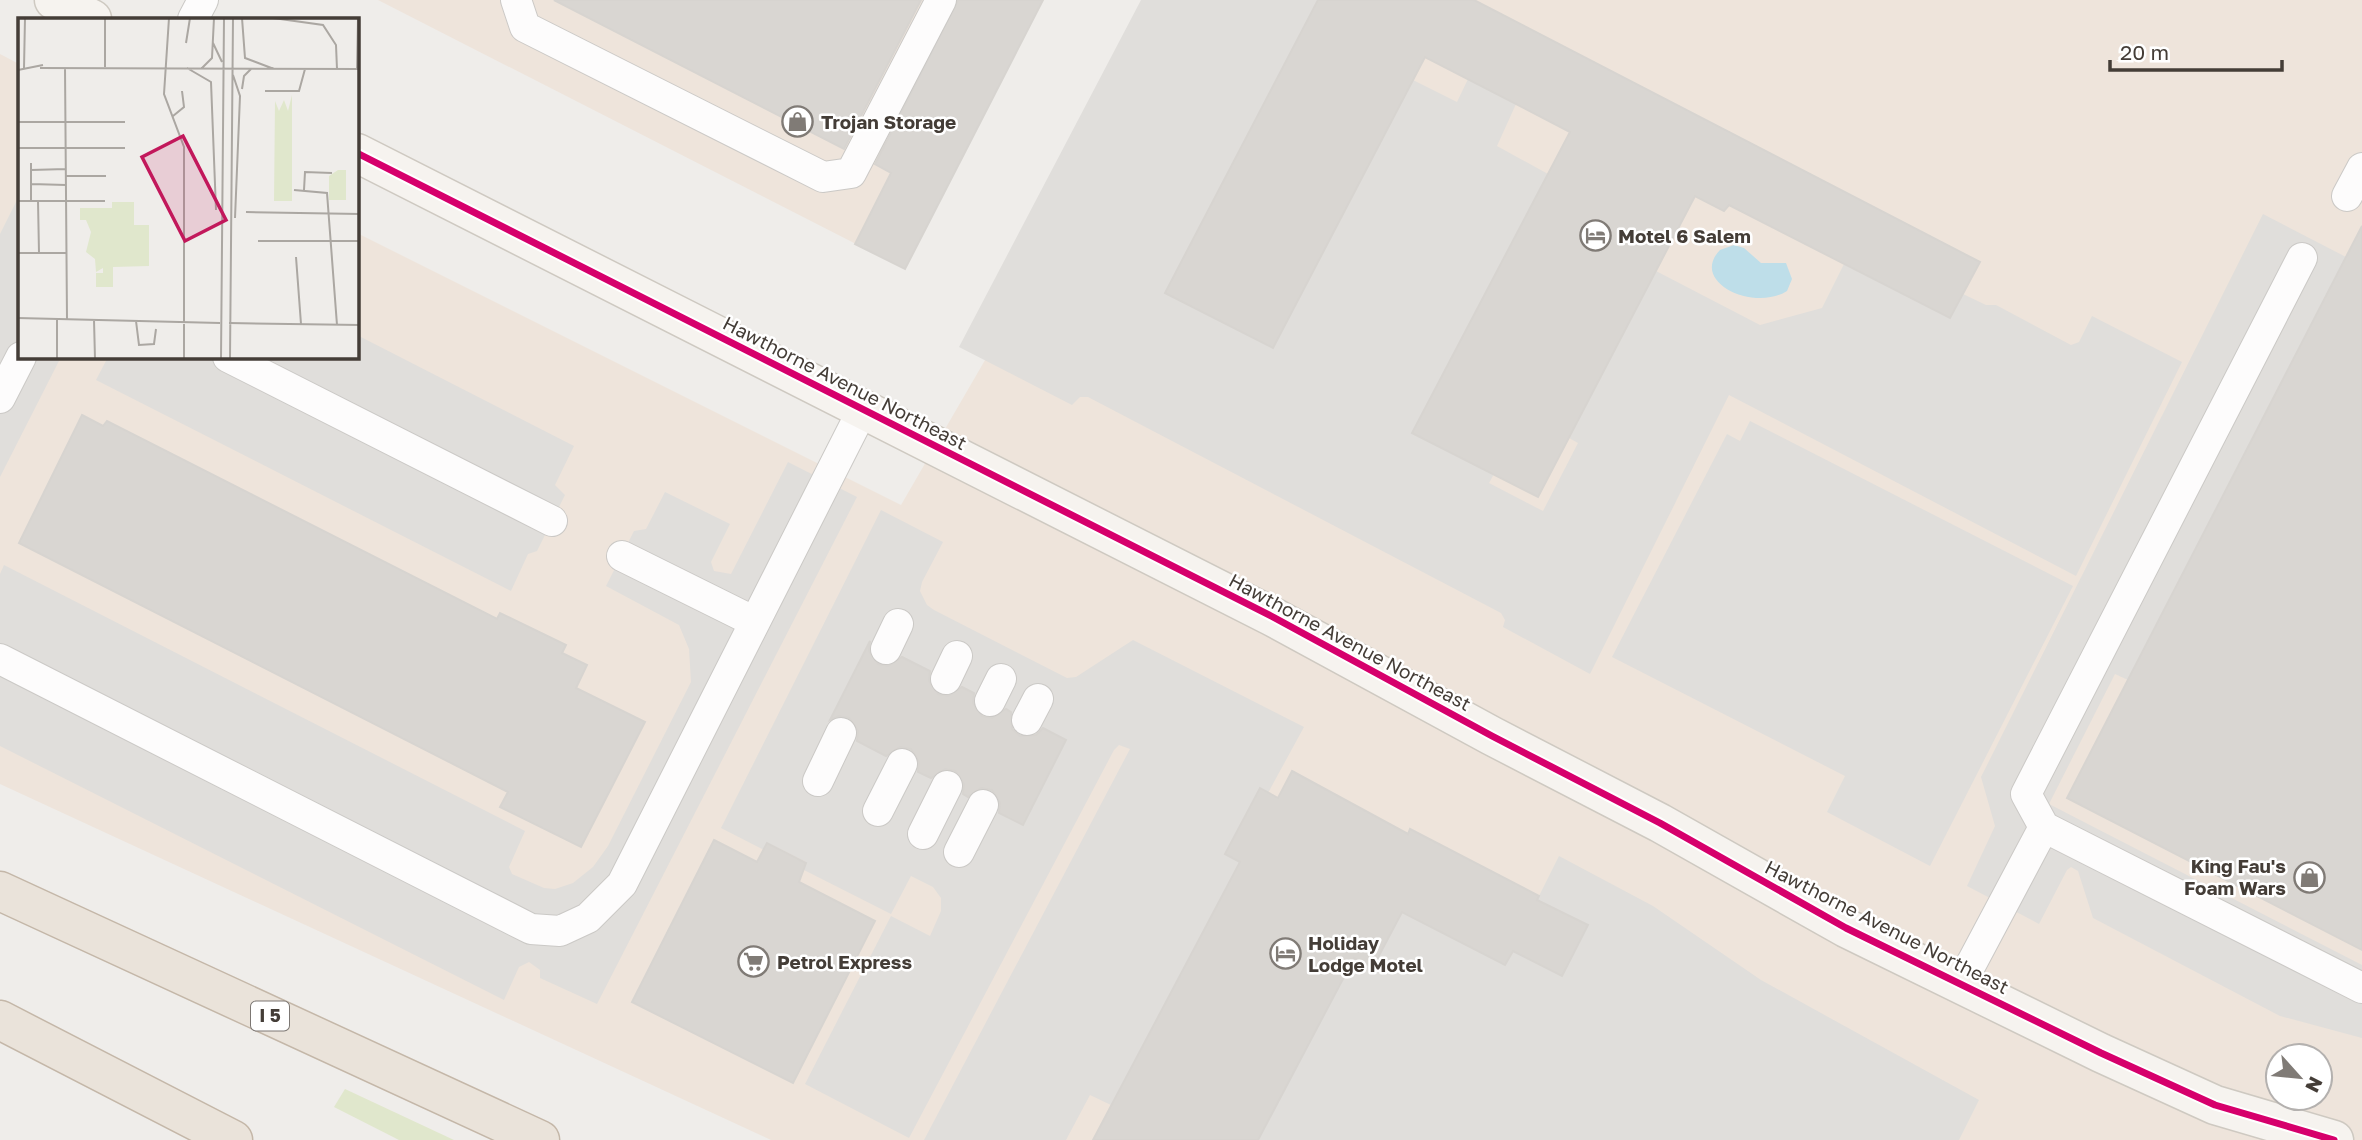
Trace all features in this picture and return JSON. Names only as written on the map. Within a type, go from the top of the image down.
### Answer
[{"type":"highway","name":"I 5","points":[[0,891],[540,1140]]},
{"type":"highway","points":[[0,1020],[233,1140]]},
{"type":"main road","points":[[54,0],[90,18]]},
{"type":"main road","name":"Hawthorne Avenue Northeast","points":[[359,154],[1272,617],[1492,736],[1660,822],[1819,914],[1960,985],[2215,1105],[2334,1140]]},
{"type":"lane","points":[[194,18],[203,0]]},
{"type":"lane","points":[[516,0],[525,27],[823,177],[851,173],[941,0]]},
{"type":"lane","points":[[2347,197],[2362,168]]},
{"type":"lane","points":[[2302,258],[2026,794],[2044,827],[2362,988]]},
{"type":"lane","points":[[0,398],[20,359]]},
{"type":"lane","points":[[232,359],[552,521]]},
{"type":"lane","points":[[0,659],[531,929],[560,931],[588,918],[622,884],[863,410]]},
{"type":"lane","points":[[622,556],[755,622]]},
{"type":"lane","points":[[818,781],[841,733]]},
{"type":"lane","points":[[878,811],[902,764]]},
{"type":"lane","points":[[923,834],[947,786]]},
{"type":"lane","points":[[959,852],[983,805]]},
{"type":"lane","points":[[1960,985],[2044,827]]},
{"type":"shaded area","name":"Trojan Storage","points":[[378,0],[1043,0],[905,269]]},
{"type":"shaded area","points":[[1141,0],[1319,0],[1165,293],[1273,348],[1413,80],[1457,102],[1468,79],[1516,104],[1497,146],[1548,174],[1494,474],[1489,483],[1543,511],[1578,443],[1569,438],[1656,271],[1760,325],[1822,308],[1844,264],[1950,318],[1963,294],[1986,305],[1996,305],[2071,345],[2079,342],[2092,316],[2182,362],[2076,576],[1729,395],[1590,674],[1503,627],[1505,620],[1501,613],[1088,397],[1080,397],[1072,405],[959,347]]},
{"type":"shaded area","points":[[1194,0],[2362,0],[2362,1140],[771,1140],[0,784],[0,54],[18,63],[18,359],[359,359],[359,234],[901,505]]},
{"type":"shaded area","points":[[18,198],[18,359],[60,359],[0,477],[0,234]]},
{"type":"shaded area","points":[[2263,214],[2346,257],[2128,680],[2115,674],[2049,804],[2362,965],[2362,1038],[2280,1016],[2093,918],[2078,871],[2071,867],[2039,924],[1967,886],[1995,826],[1981,777]]},
{"type":"shaded area","points":[[359,336],[574,446],[555,485],[565,495],[537,551],[528,554],[511,591],[96,380],[107,359],[359,359]]},
{"type":"shaded area","points":[[1750,421],[2073,586],[1930,866],[1827,812],[1845,776],[1612,657],[1727,434],[1740,441]]},
{"type":"shaded area","points":[[788,462],[857,497],[597,1004],[540,978],[540,970],[529,962],[519,967],[504,1000],[0,746],[0,574],[4,565],[525,831],[509,867],[512,874],[544,888],[555,889],[573,883],[593,867],[608,846],[691,682],[689,649],[679,625],[606,586],[634,531],[646,529],[665,492],[730,524],[711,562],[714,571],[731,574]]},
{"type":"shaded area","points":[[881,510],[943,542],[920,591],[927,605],[934,610],[1067,678],[1076,677],[1133,640],[1304,727],[1268,793],[1225,854],[1240,862],[1111,1105],[1090,1095],[1066,1140],[924,1140],[1130,749],[1119,745],[1114,750],[909,1138],[805,1084],[891,916],[930,936],[941,911],[941,898],[933,887],[911,876],[891,914],[804,870],[806,862],[768,843],[764,850],[721,828]]},
{"type":"shaded area","points":[[1559,856],[1653,906],[1761,980],[1979,1100],[1959,1140],[1258,1140],[1354,958],[1373,967],[1402,912],[1505,965],[1513,951],[1562,976],[1587,925],[1537,900]]},
{"type":"green space","points":[[345,1089],[454,1140],[399,1140],[334,1107]]},
{"type":"water","points":[[1734,245],[1744,248],[1761,263],[1786,263],[1792,279],[1787,291],[1773,297],[1758,298],[1743,296],[1719,283],[1713,273],[1713,262],[1720,250]]},
{"type":"building","points":[[554,0],[921,0],[844,149]]},
{"type":"building","points":[[958,0],[1043,0],[905,269],[855,244],[891,173],[875,164]]},
{"type":"building","name":"Motel 6 Salem","points":[[1318,0],[1474,0],[1980,262],[1950,318],[1729,205],[1724,211],[1695,196],[1538,497],[1412,433],[1570,132],[1425,57],[1273,348],[1165,293]]},
{"type":"building","points":[[2362,226],[2362,950],[2067,798]]},
{"type":"building","points":[[82,415],[103,426],[107,421],[497,619],[500,613],[566,645],[562,653],[587,665],[576,688],[645,722],[581,847],[500,807],[508,792],[19,543]]},
{"type":"building","points":[[870,641],[869,651],[878,664],[888,666],[902,657],[930,671],[929,681],[938,694],[948,696],[962,687],[974,693],[973,703],[982,716],[992,718],[1006,709],[1011,712],[1012,729],[1020,736],[1036,735],[1043,728],[1066,740],[1023,825],[999,813],[1000,803],[992,790],[981,788],[968,797],[963,794],[964,784],[955,771],[945,769],[931,778],[918,772],[919,762],[911,749],[900,747],[886,756],[857,741],[858,731],[849,718],[839,716],[830,720]]},
{"type":"building","name":"Holiday Lodge Motel","points":[[1292,771],[1408,834],[1410,829],[1539,896],[1537,900],[1588,925],[1562,976],[1513,951],[1505,965],[1402,912],[1373,967],[1354,958],[1258,1140],[1093,1140],[1240,862],[1225,854],[1260,788],[1278,798]]},
{"type":"building","name":"Petrol Express","points":[[714,840],[757,862],[767,843],[806,863],[799,882],[875,921],[793,1083],[632,1002]]},
{"type":"cycle path","points":[[359,154],[1273,617],[1492,736],[1660,823],[1846,928],[2101,1053],[2215,1105],[2334,1140]]},
{"type":"place","name":"Trojan Storage","points":[[798,122]]},
{"type":"place","name":"Motel 6 Salem","points":[[1595,236]]},
{"type":"place","name":"King Fau's Foam Wars","points":[[2309,877]]},
{"type":"place","name":"Holiday Lodge Motel","points":[[1285,954]]},
{"type":"place","name":"Petrol Express","points":[[754,962]]}]
